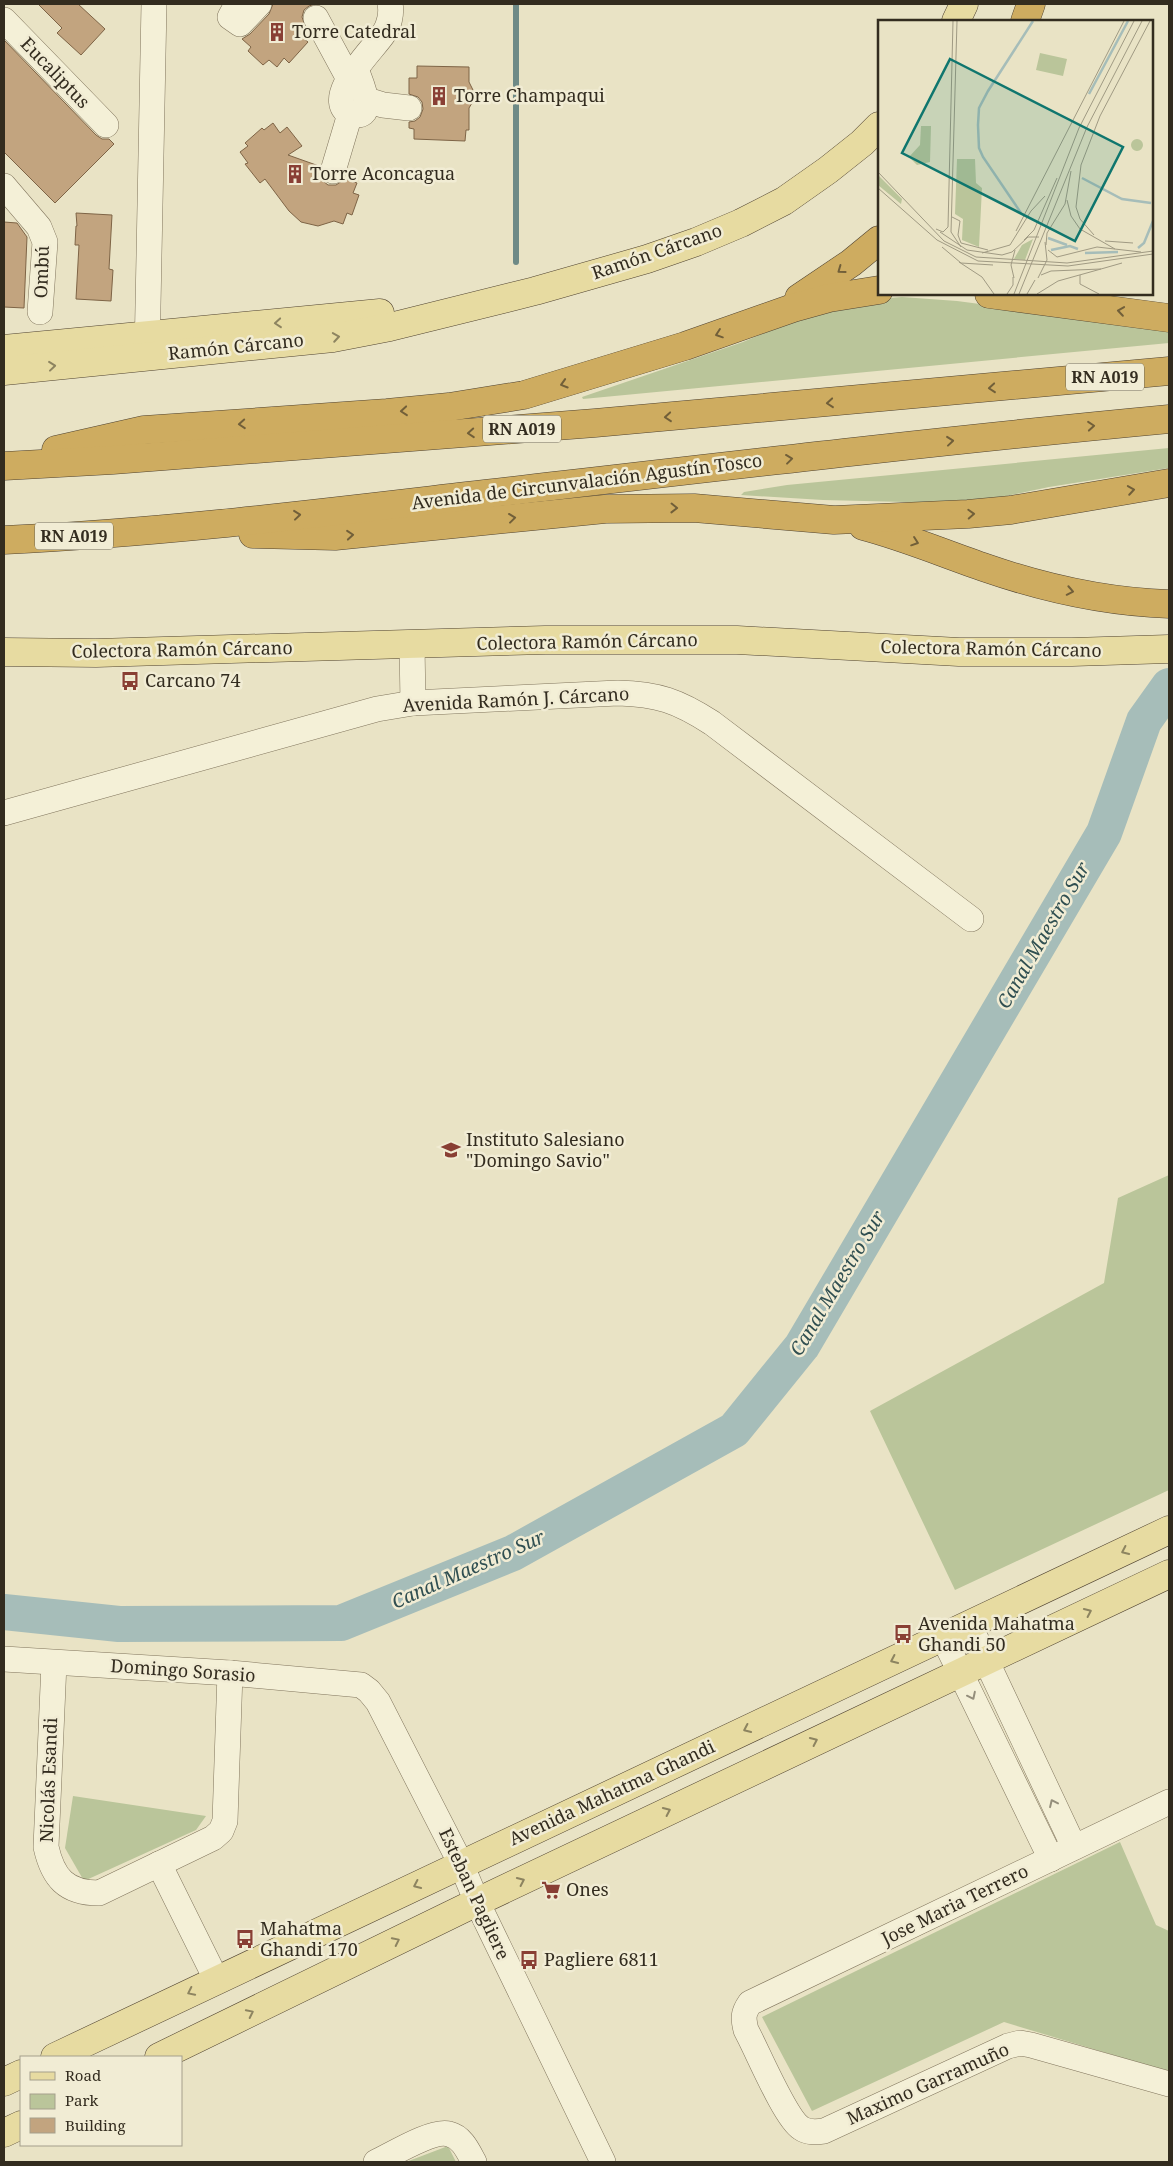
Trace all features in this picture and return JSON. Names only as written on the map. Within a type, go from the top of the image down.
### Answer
[{"type":"highway","points":[[1025,20],[1031,4]]},
{"type":"highway","points":[[765,317],[808,294],[878,241]]},
{"type":"highway","points":[[4,462],[144,430],[387,413],[449,407],[515,396],[558,386],[685,346],[765,317],[829,298],[878,290]]},
{"type":"highway","points":[[996,295],[1169,318]]},
{"type":"highway","name":"RN A019","points":[[4,466],[143,458],[622,421],[1169,371]]},
{"type":"highway","name":"Avenida de Circunvalación Agustín Tosco","points":[[4,540],[144,530],[330,512],[891,447],[1169,419]]},
{"type":"highway","points":[[144,530],[335,536],[605,508],[648,507],[694,508],[834,520],[990,513],[1169,484]]},
{"type":"highway","points":[[834,520],[896,536],[986,568],[1044,585],[1095,596],[1169,604]]},
{"type":"main road","points":[[956,20],[964,4]]},
{"type":"main road","name":"Ramón Cárcano","points":[[4,349],[332,338],[390,327],[535,291],[647,259],[714,235],[784,201],[835,165],[878,127]]},
{"type":"main road","name":"Ramón Cárcano","points":[[4,371],[147,345]]},
{"type":"main road","name":"Colectora Ramón Cárcano","points":[[4,652],[96,653],[546,640],[738,640],[959,652],[1072,652],[1169,649]]},
{"type":"main road","name":"Avenida Mahatma Ghandi","points":[[57,2056],[1169,1530]]},
{"type":"main road","points":[[161,2056],[477,1902],[1169,1574]]},
{"type":"main road","points":[[4,2082],[20,2074]]},
{"type":"main road","points":[[4,2134],[20,2126]]},
{"type":"street","points":[[147,345],[154,4]]},
{"type":"street","points":[[241,5],[230,16],[240,24],[260,4]]},
{"type":"street","points":[[264,4],[266,6],[268,4]]},
{"type":"street","points":[[390,4],[392,11],[384,33],[352,74],[343,88],[340,100],[343,108],[383,105],[408,108]]},
{"type":"street","points":[[316,18],[352,74]]},
{"type":"street","name":"Eucaliptus","points":[[4,20],[106,125]]},
{"type":"street","points":[[333,171],[358,107]]},
{"type":"street","name":"Ombú","points":[[4,187],[39,227],[45,242],[40,312]]},
{"type":"street","points":[[412,645],[413,703]]},
{"type":"street","name":"Avenida Ramón J. Cárcano","points":[[4,813],[378,709],[413,703],[618,693],[648,694],[671,700],[690,708],[712,723],[970,919]]},
{"type":"street","points":[[969,1624],[1074,1847]]},
{"type":"street","points":[[943,1637],[1051,1859]]},
{"type":"street","name":"Domingo Sorasio","points":[[4,1659],[230,1673],[362,1685]]},
{"type":"street","name":"Nicolás Esandi","points":[[54,1663],[46,1847],[49,1862],[56,1874],[71,1889],[83,1893],[99,1893],[159,1864]]},
{"type":"street","points":[[216,1980],[159,1864],[213,1838],[221,1831],[226,1821],[230,1673]]},
{"type":"street","name":"Esteban Pagliere","points":[[362,1685],[378,1702],[461,1864],[477,1902],[603,2162]]},
{"type":"street","name":"Jose Maria Terrero","points":[[802,2129],[789,2115],[746,2030],[743,2019],[744,2011],[750,2003],[1169,1802]]},
{"type":"street","name":"Maximo Garramuño","points":[[802,2129],[813,2132],[824,2131],[1008,2046],[1020,2044],[1031,2045],[1169,2084]]},
{"type":"street","points":[[376,2162],[437,2134],[448,2133],[458,2138],[466,2146],[474,2162]]},
{"type":"green space","points":[[902,297],[957,301],[1169,329],[1169,343],[583,399],[582,397],[743,342],[804,316],[877,299]]},
{"type":"green space","points":[[1169,448],[1169,468],[1049,487],[997,498],[947,503],[823,500],[741,495],[744,492],[787,485]]},
{"type":"green space","points":[[1169,1175],[1169,1490],[955,1590],[870,1411],[1104,1283],[1118,1198]]},
{"type":"green space","points":[[73,1796],[206,1816],[196,1830],[84,1881],[65,1848]]},
{"type":"green space","points":[[1120,1842],[1156,1925],[1169,1931],[1169,2072],[1004,2022],[812,2111],[762,2017]]},
{"type":"green space","points":[[448,2146],[456,2162],[406,2162]]},
{"type":"building","points":[[38,4],[78,4],[105,29],[81,55],[57,33],[62,28]]},
{"type":"building","name":"Torre Catedral","points":[[273,4],[315,4],[304,10],[302,17],[307,31],[302,37],[308,42],[289,63],[284,58],[277,67],[269,60],[263,65],[248,51],[251,47],[242,39],[250,34],[269,14]]},
{"type":"building","points":[[4,40],[96,135],[102,139],[109,139],[114,144],[55,203],[4,152]]},
{"type":"building","name":"Torre Champaqui","points":[[417,66],[469,67],[469,82],[475,98],[469,108],[469,130],[466,130],[465,141],[414,139],[414,129],[409,128],[409,122],[415,121],[420,117],[423,109],[422,102],[418,97],[409,94],[409,78],[417,78]]},
{"type":"building","name":"Torre Aconcagua","points":[[273,123],[280,133],[287,127],[302,146],[288,155],[319,166],[319,174],[328,185],[336,185],[345,179],[357,183],[353,193],[359,195],[352,215],[347,213],[343,224],[334,221],[318,226],[301,222],[289,211],[265,179],[260,183],[245,164],[248,163],[240,152],[248,146],[245,143],[262,128],[264,130]]},
{"type":"building","points":[[76,213],[112,215],[109,269],[113,270],[111,301],[76,299],[79,245],[75,245]]},
{"type":"building","points":[[4,222],[17,223],[27,237],[24,308],[4,307]]},
{"type":"waterway","points":[[516,4],[516,262]]},
{"type":"waterway","name":"Canal Maestro Sur","points":[[4,1612],[119,1624],[341,1623],[513,1553],[734,1430],[802,1346],[1104,833],[1144,721],[1169,686]]},
{"type":"place","name":"Torre Catedral","points":[[277,32]]},
{"type":"place","name":"Torre Champaqui","points":[[439,96]]},
{"type":"place","name":"Torre Aconcagua","points":[[295,174]]},
{"type":"place","name":"Carcano 74","points":[[130,681]]},
{"type":"place","name":"Instituto Salesiano \"Domingo Savio\"","points":[[451,1150]]},
{"type":"place","name":"Avenida Mahatma Ghandi 50","points":[[903,1634]]},
{"type":"place","name":"Ones","points":[[551,1890]]},
{"type":"place","name":"Mahatma Ghandi 170","points":[[245,1939]]},
{"type":"place","name":"Pagliere 6811","points":[[529,1960]]}]
